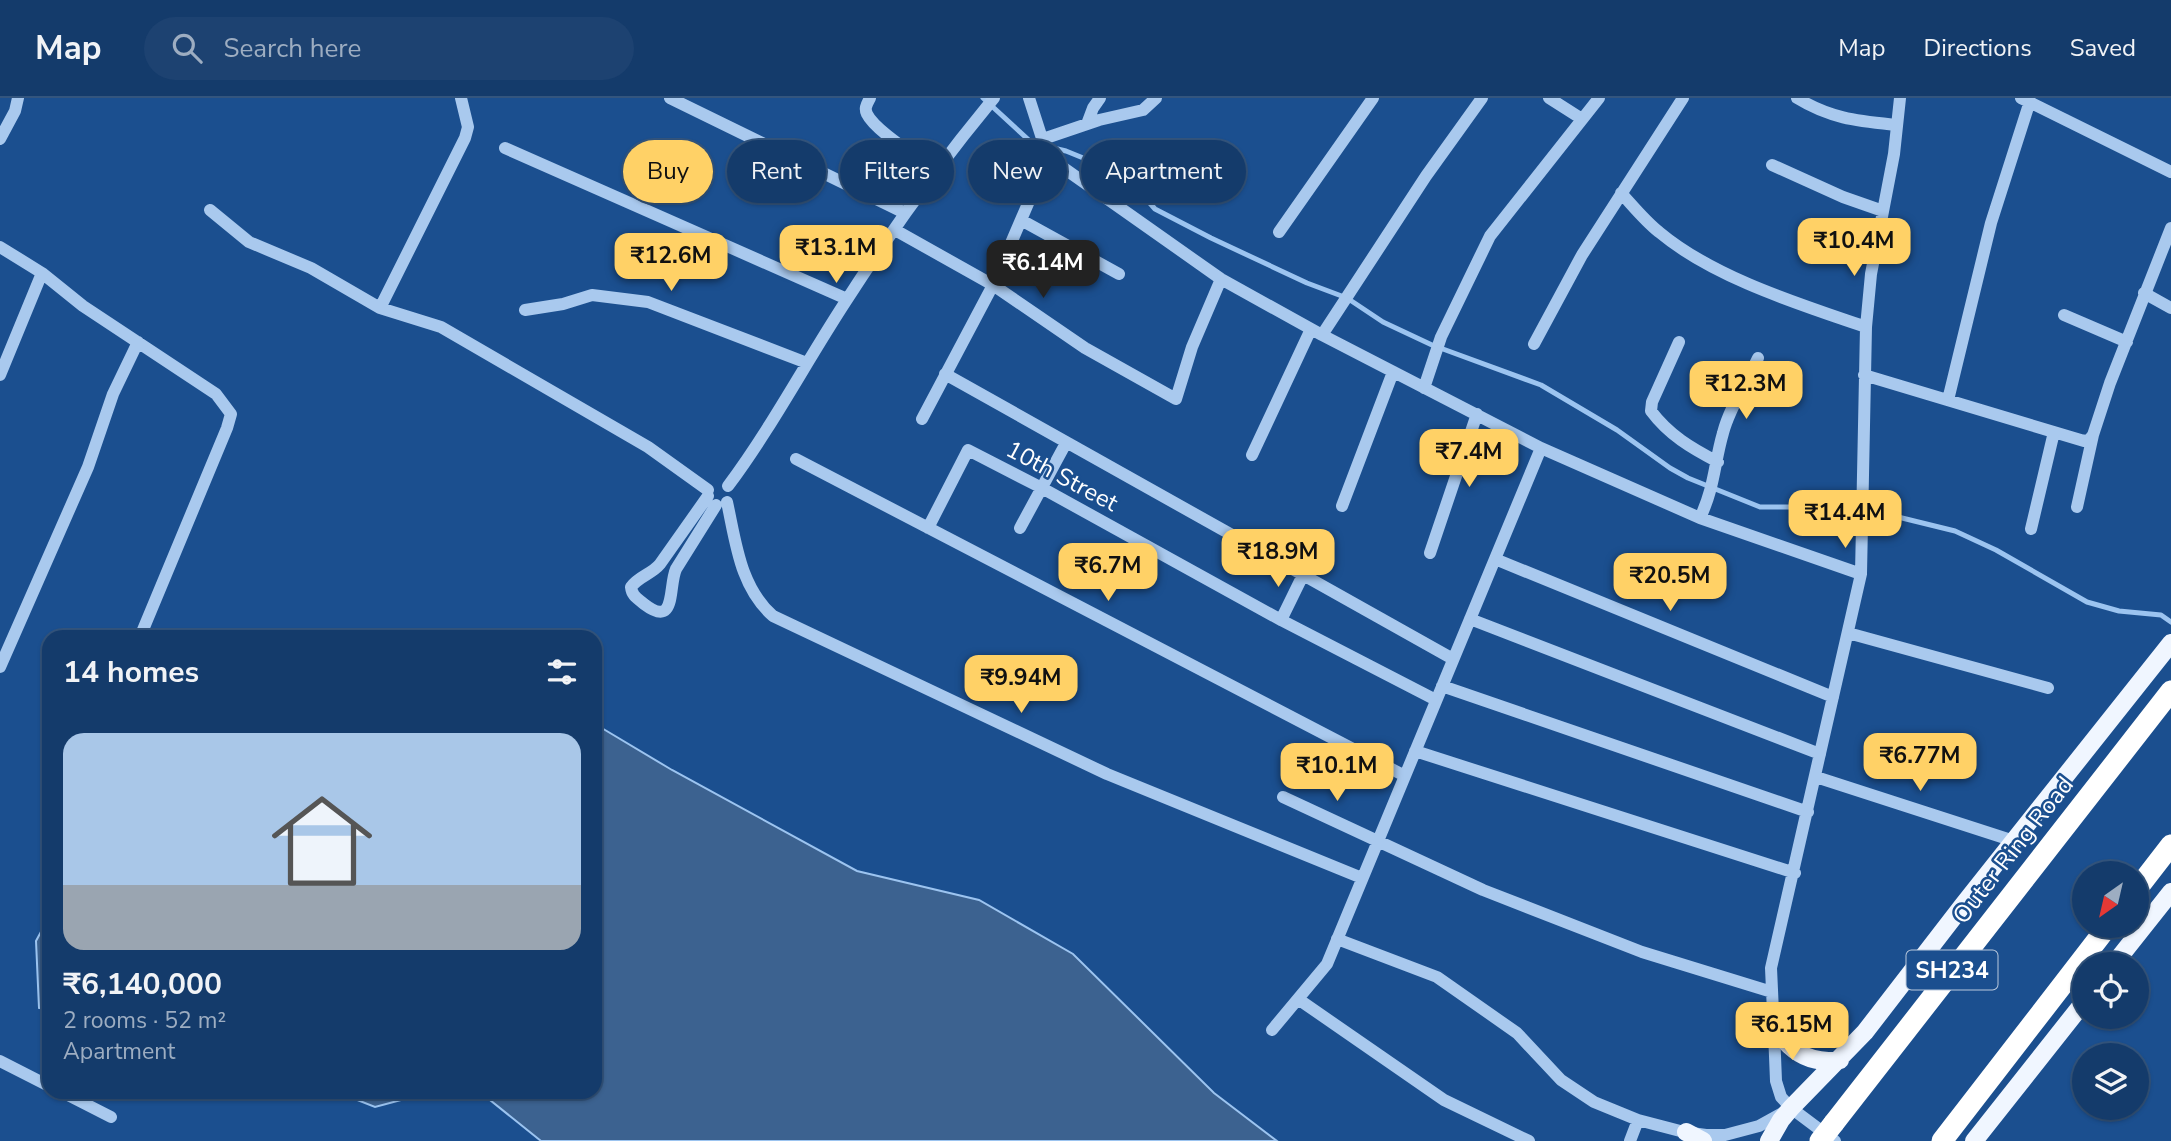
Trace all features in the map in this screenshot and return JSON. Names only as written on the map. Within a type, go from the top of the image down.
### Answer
[{"type":"highway","name":"Outer Ring Road","points":[[1820,1141],[1835,1132],[2171,691]]},
{"type":"highway","points":[[2149,873],[2171,845]]},
{"type":"highway","points":[[1942,1141],[2099,938]]},
{"type":"main road","points":[[1769,1141],[1781,1119],[1866,1032],[2167,649]]},
{"type":"main road","points":[[2124,952],[2171,892]]},
{"type":"main road","points":[[1974,1141],[2072,1017]]},
{"type":"main road","points":[[1774,1026],[1792,1049],[1808,1059],[1826,1063],[1840,1060]]},
{"type":"main road","points":[[1686,1132],[1703,1141]]},
{"type":"street","points":[[0,139],[15,111],[18,98]]},
{"type":"street","points":[[380,308],[465,138],[468,127],[461,98]]},
{"type":"street","points":[[670,98],[905,213]]},
{"type":"street","points":[[870,98],[865,107],[867,116],[895,140]]},
{"type":"street","points":[[954,150],[994,98]]},
{"type":"street","points":[[1029,98],[1042,140]]},
{"type":"street","points":[[1087,124],[1100,98]]},
{"type":"street","points":[[1059,140],[1087,124],[1143,110],[1156,98]]},
{"type":"street","points":[[1279,232],[1373,98]]},
{"type":"street","points":[[1252,455],[1316,332],[1340,307],[1426,176],[1482,98]]},
{"type":"street","points":[[1549,98],[1582,119]]},
{"type":"street","points":[[1424,388],[1441,337],[1490,236],[1599,98]]},
{"type":"street","points":[[1534,344],[1582,255],[1682,98]]},
{"type":"street","points":[[1797,98],[1842,119],[1897,125]]},
{"type":"street","points":[[1835,1132],[1791,1108],[1781,1097],[1776,1081],[1772,968],[1861,574],[1866,327],[1871,274],[1900,98]]},
{"type":"street","points":[[1948,400],[2025,100],[2171,172]]},
{"type":"street","points":[[505,148],[847,299]]},
{"type":"street","points":[[1067,164],[1221,279],[1424,388],[1541,448],[1700,517],[1861,574]]},
{"type":"street","points":[[1772,165],[1843,198],[1883,211]]},
{"type":"street","points":[[1621,193],[1659,232],[1703,262],[1787,299],[1866,327]]},
{"type":"street","points":[[728,486],[762,440],[847,299],[913,203]]},
{"type":"street","points":[[922,419],[993,285],[1027,203]]},
{"type":"street","points":[[210,210],[249,242],[311,268],[380,308],[441,327],[648,447],[715,498],[754,596],[774,616],[1107,774],[1362,878]]},
{"type":"street","points":[[1021,220],[1119,274]]},
{"type":"street","points":[[2077,507],[2093,435],[2144,293],[2171,229]]},
{"type":"street","points":[[895,230],[993,285],[1085,348],[1176,399],[1192,347],[1221,279]]},
{"type":"street","points":[[0,247],[43,273],[83,306],[216,394],[231,414],[143,630]]},
{"type":"street","points":[[0,375],[43,273]]},
{"type":"street","points":[[2144,293],[2171,308]]},
{"type":"street","points":[[525,310],[563,304],[592,295],[648,302],[807,363]]},
{"type":"street","points":[[2064,315],[2127,342]]},
{"type":"street","points":[[0,667],[88,467],[113,394],[138,342]]},
{"type":"street","points":[[1679,342],[1652,402],[1651,411],[1666,430],[1681,442],[1717,462]]},
{"type":"street","points":[[1700,517],[1715,478],[1723,431],[1758,358]]},
{"type":"street","points":[[1342,506],[1393,372]]},
{"type":"street","points":[[945,373],[1453,659]]},
{"type":"street","points":[[1864,375],[2084,441],[2090,440],[2093,435]]},
{"type":"street","points":[[1430,553],[1476,414]]},
{"type":"street","points":[[2031,529],[2054,432]]},
{"type":"street","points":[[1020,528],[1066,443]]},
{"type":"street","points":[[1272,1030],[1327,964],[1541,448]]},
{"type":"street","name":"10th Street","points":[[928,528],[968,450],[1281,620],[1436,700]]},
{"type":"street","points":[[796,459],[1405,776]]},
{"type":"street","points":[[715,498],[676,569],[670,604],[666,610],[653,611],[633,596],[631,587],[638,579],[655,570],[715,498],[732,495],[728,486],[717,482],[715,498]]},
{"type":"street","points":[[1495,559],[1833,697]]},
{"type":"street","points":[[1281,620],[1304,573]]},
{"type":"street","points":[[1470,619],[1821,754]]},
{"type":"street","points":[[1848,633],[2048,688]]},
{"type":"street","points":[[1442,686],[1808,812]]},
{"type":"street","points":[[1415,751],[1795,873]]},
{"type":"street","points":[[1816,777],[2014,841]]},
{"type":"street","points":[[1283,797],[1483,890],[1642,952],[1772,992]]},
{"type":"street","points":[[1337,939],[1437,977],[1517,1033],[1561,1080],[1594,1102],[1638,1120],[1706,1135],[1740,1132],[1759,1126],[1791,1108]]},
{"type":"street","points":[[1298,999],[1444,1100],[1529,1141]]},
{"type":"street","points":[[0,1061],[42,1082]]},
{"type":"street","points":[[76,1099],[111,1117]]},
{"type":"street","points":[[1629,1141],[1638,1120]]},
{"type":"water","points":[[602,728],[672,770],[857,871],[979,900],[1073,954],[1214,1093],[1277,1141],[541,1141],[489,1099],[602,1099]]},
{"type":"water","points":[[42,930],[42,1009],[39,1008],[36,941]]},
{"type":"water","points":[[355,1099],[405,1099],[375,1107]]},
{"type":"waterway","points":[[983,98],[1032,143],[1066,151],[1125,175],[1155,209],[1211,238],[1307,283],[1347,298],[1383,322],[1432,345],[1541,385],[1617,430],[1688,478],[1760,507],[1799,507],[1821,514],[1898,517],[1955,531],[1996,550],[2087,602],[2119,611],[2161,615],[2171,622]]}]
